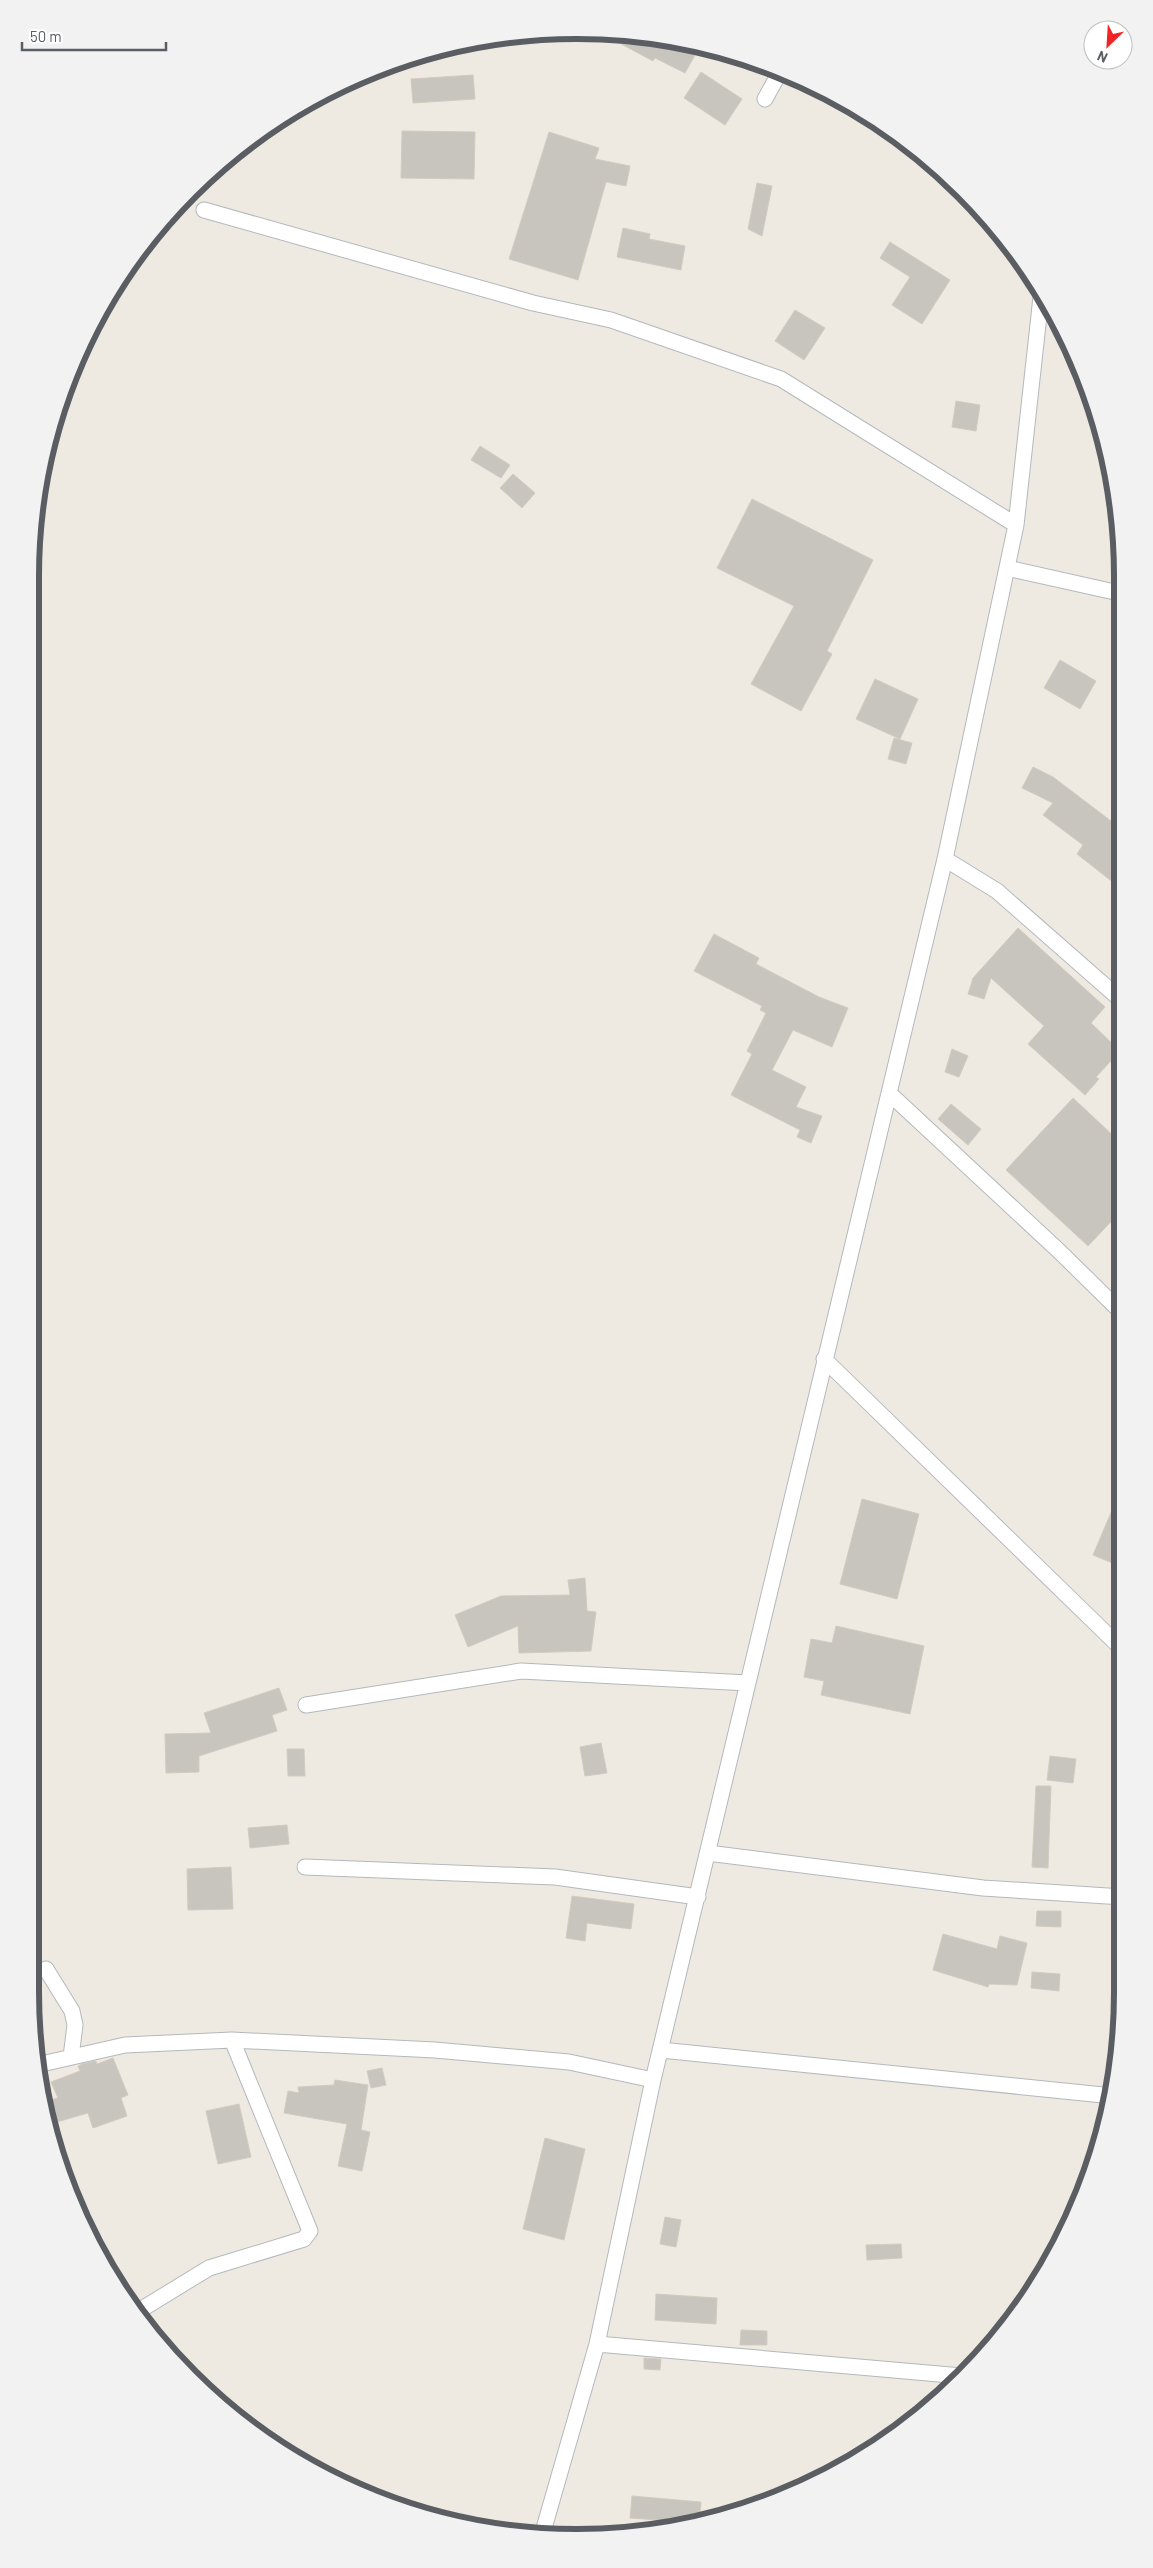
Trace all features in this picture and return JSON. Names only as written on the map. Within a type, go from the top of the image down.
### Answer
[{"type":"street","points":[[766,100],[777,78]]},
{"type":"street","points":[[204,210],[533,303],[611,320],[781,379],[1016,525]]},
{"type":"street","points":[[544,2528],[597,2344],[653,2080],[698,1897],[824,1359],[890,1094],[944,859],[1016,525],[1040,305]]},
{"type":"street","points":[[1007,568],[1114,592]]},
{"type":"street","points":[[944,859],[997,891],[1114,994]]},
{"type":"street","points":[[890,1094],[1060,1252],[1114,1305]]},
{"type":"street","points":[[824,1359],[1114,1640]]},
{"type":"street","points":[[306,1705],[521,1671],[748,1683]]},
{"type":"street","points":[[708,1853],[983,1888],[1114,1895]]},
{"type":"street","points":[[305,1867],[555,1877],[698,1897]]},
{"type":"street","points":[[46,1969],[72,2011],[75,2025],[71,2058]]},
{"type":"street","points":[[43,2064],[125,2045],[232,2040],[436,2050],[569,2062],[653,2080]]},
{"type":"street","points":[[142,2309],[209,2268],[304,2238],[310,2230],[232,2040]]},
{"type":"street","points":[[661,2050],[1104,2095]]},
{"type":"street","points":[[597,2344],[953,2375]]},
{"type":"building","points":[[614,40],[647,43],[696,53],[685,73],[655,58],[653,61]]},
{"type":"building","points":[[701,72],[742,99],[725,125],[684,98]]},
{"type":"building","points":[[473,75],[475,99],[413,103],[411,79]]},
{"type":"building","points":[[402,131],[475,132],[474,179],[401,178]]},
{"type":"building","points":[[549,132],[599,148],[595,159],[630,166],[626,186],[606,182],[578,280],[509,259]]},
{"type":"building","points":[[757,183],[772,186],[762,236],[748,229]]},
{"type":"building","points":[[623,228],[650,234],[649,239],[685,246],[681,270],[617,257]]},
{"type":"building","points":[[890,242],[950,280],[922,324],[892,305],[910,277],[880,258]]},
{"type":"building","points":[[795,310],[825,328],[804,360],[775,341]]},
{"type":"building","points":[[956,401],[980,405],[976,431],[952,427]]},
{"type":"building","points":[[480,446],[510,465],[501,478],[471,460]]},
{"type":"building","points":[[513,474],[535,493],[522,508],[500,488]]},
{"type":"building","points":[[752,499],[873,560],[827,651],[832,654],[801,711],[751,684],[794,606],[717,568]]},
{"type":"building","points":[[1060,660],[1096,681],[1080,709],[1044,688]]},
{"type":"building","points":[[875,679],[918,699],[900,739],[856,719]]},
{"type":"building","points":[[894,738],[912,743],[906,764],[888,759]]},
{"type":"building","points":[[1033,767],[1053,777],[1114,823],[1114,883],[1077,854],[1083,845],[1043,815],[1053,803],[1022,788]]},
{"type":"building","points":[[1018,928],[1105,1007],[1091,1023],[1114,1045],[1114,1058],[1096,1077],[1099,1079],[1085,1095],[1028,1044],[1044,1026],[991,978],[984,999],[968,994],[973,978]]},
{"type":"building","points":[[714,934],[759,958],[756,964],[819,997],[848,1008],[832,1047],[793,1030],[772,1070],[806,1087],[796,1107],[822,1116],[811,1143],[797,1137],[800,1130],[731,1095],[752,1054],[747,1051],[766,1013],[760,1010],[762,1006],[694,971]]},
{"type":"building","points":[[952,1049],[968,1056],[959,1077],[945,1072]]},
{"type":"building","points":[[1073,1098],[1114,1136],[1114,1218],[1088,1246],[1006,1170]]},
{"type":"building","points":[[951,1104],[981,1129],[968,1145],[938,1119]]},
{"type":"building","points":[[862,1499],[919,1514],[897,1599],[840,1584]]},
{"type":"building","points":[[1114,1506],[1114,1564],[1093,1555]]},
{"type":"building","points":[[585,1578],[587,1611],[596,1612],[591,1651],[519,1653],[518,1626],[468,1647],[455,1615],[501,1596],[570,1595],[568,1580]]},
{"type":"building","points":[[836,1626],[924,1646],[910,1714],[821,1695],[824,1681],[804,1677],[811,1639],[832,1643]]},
{"type":"building","points":[[279,1688],[287,1710],[272,1715],[277,1731],[199,1756],[199,1772],[166,1773],[165,1734],[211,1733],[204,1713]]},
{"type":"building","points":[[601,1743],[607,1773],[585,1776],[580,1747]]},
{"type":"building","points":[[287,1749],[304,1749],[305,1776],[288,1776]]},
{"type":"building","points":[[1050,1756],[1076,1759],[1073,1783],[1047,1780]]},
{"type":"building","points":[[1036,1786],[1051,1786],[1048,1868],[1032,1867]]},
{"type":"building","points":[[287,1825],[289,1844],[250,1848],[248,1828]]},
{"type":"building","points":[[231,1867],[233,1909],[188,1910],[187,1869]]},
{"type":"building","points":[[572,1896],[634,1904],[631,1929],[587,1923],[585,1941],[566,1938]]},
{"type":"building","points":[[1037,1911],[1061,1911],[1061,1927],[1036,1926]]},
{"type":"building","points":[[943,1934],[997,1949],[1000,1936],[1027,1943],[1017,1985],[989,1984],[988,1987],[933,1970]]},
{"type":"building","points":[[1032,1972],[1060,1974],[1059,1991],[1031,1988]]},
{"type":"building","points":[[113,2058],[128,2095],[121,2098],[127,2116],[93,2128],[88,2113],[55,2123],[50,2100],[58,2098],[51,2082],[80,2071],[78,2066],[82,2064],[96,2061],[97,2064]]},
{"type":"building","points":[[382,2068],[386,2085],[371,2088],[367,2071]]},
{"type":"building","points":[[335,2080],[368,2085],[361,2130],[370,2132],[362,2171],[338,2166],[347,2124],[284,2113],[288,2091],[299,2093],[298,2087],[334,2085]]},
{"type":"building","points":[[239,2104],[251,2157],[218,2164],[206,2111]]},
{"type":"building","points":[[545,2138],[585,2149],[564,2240],[523,2229]]},
{"type":"building","points":[[665,2217],[681,2220],[676,2247],[660,2244]]},
{"type":"building","points":[[901,2244],[902,2258],[867,2260],[866,2245]]},
{"type":"building","points":[[656,2294],[717,2298],[716,2324],[655,2320]]},
{"type":"building","points":[[741,2330],[767,2331],[767,2345],[740,2345]]},
{"type":"building","points":[[644,2358],[661,2359],[660,2370],[644,2369]]},
{"type":"building","points":[[632,2496],[701,2502],[700,2515],[681,2519],[670,2521],[630,2518]]}]
